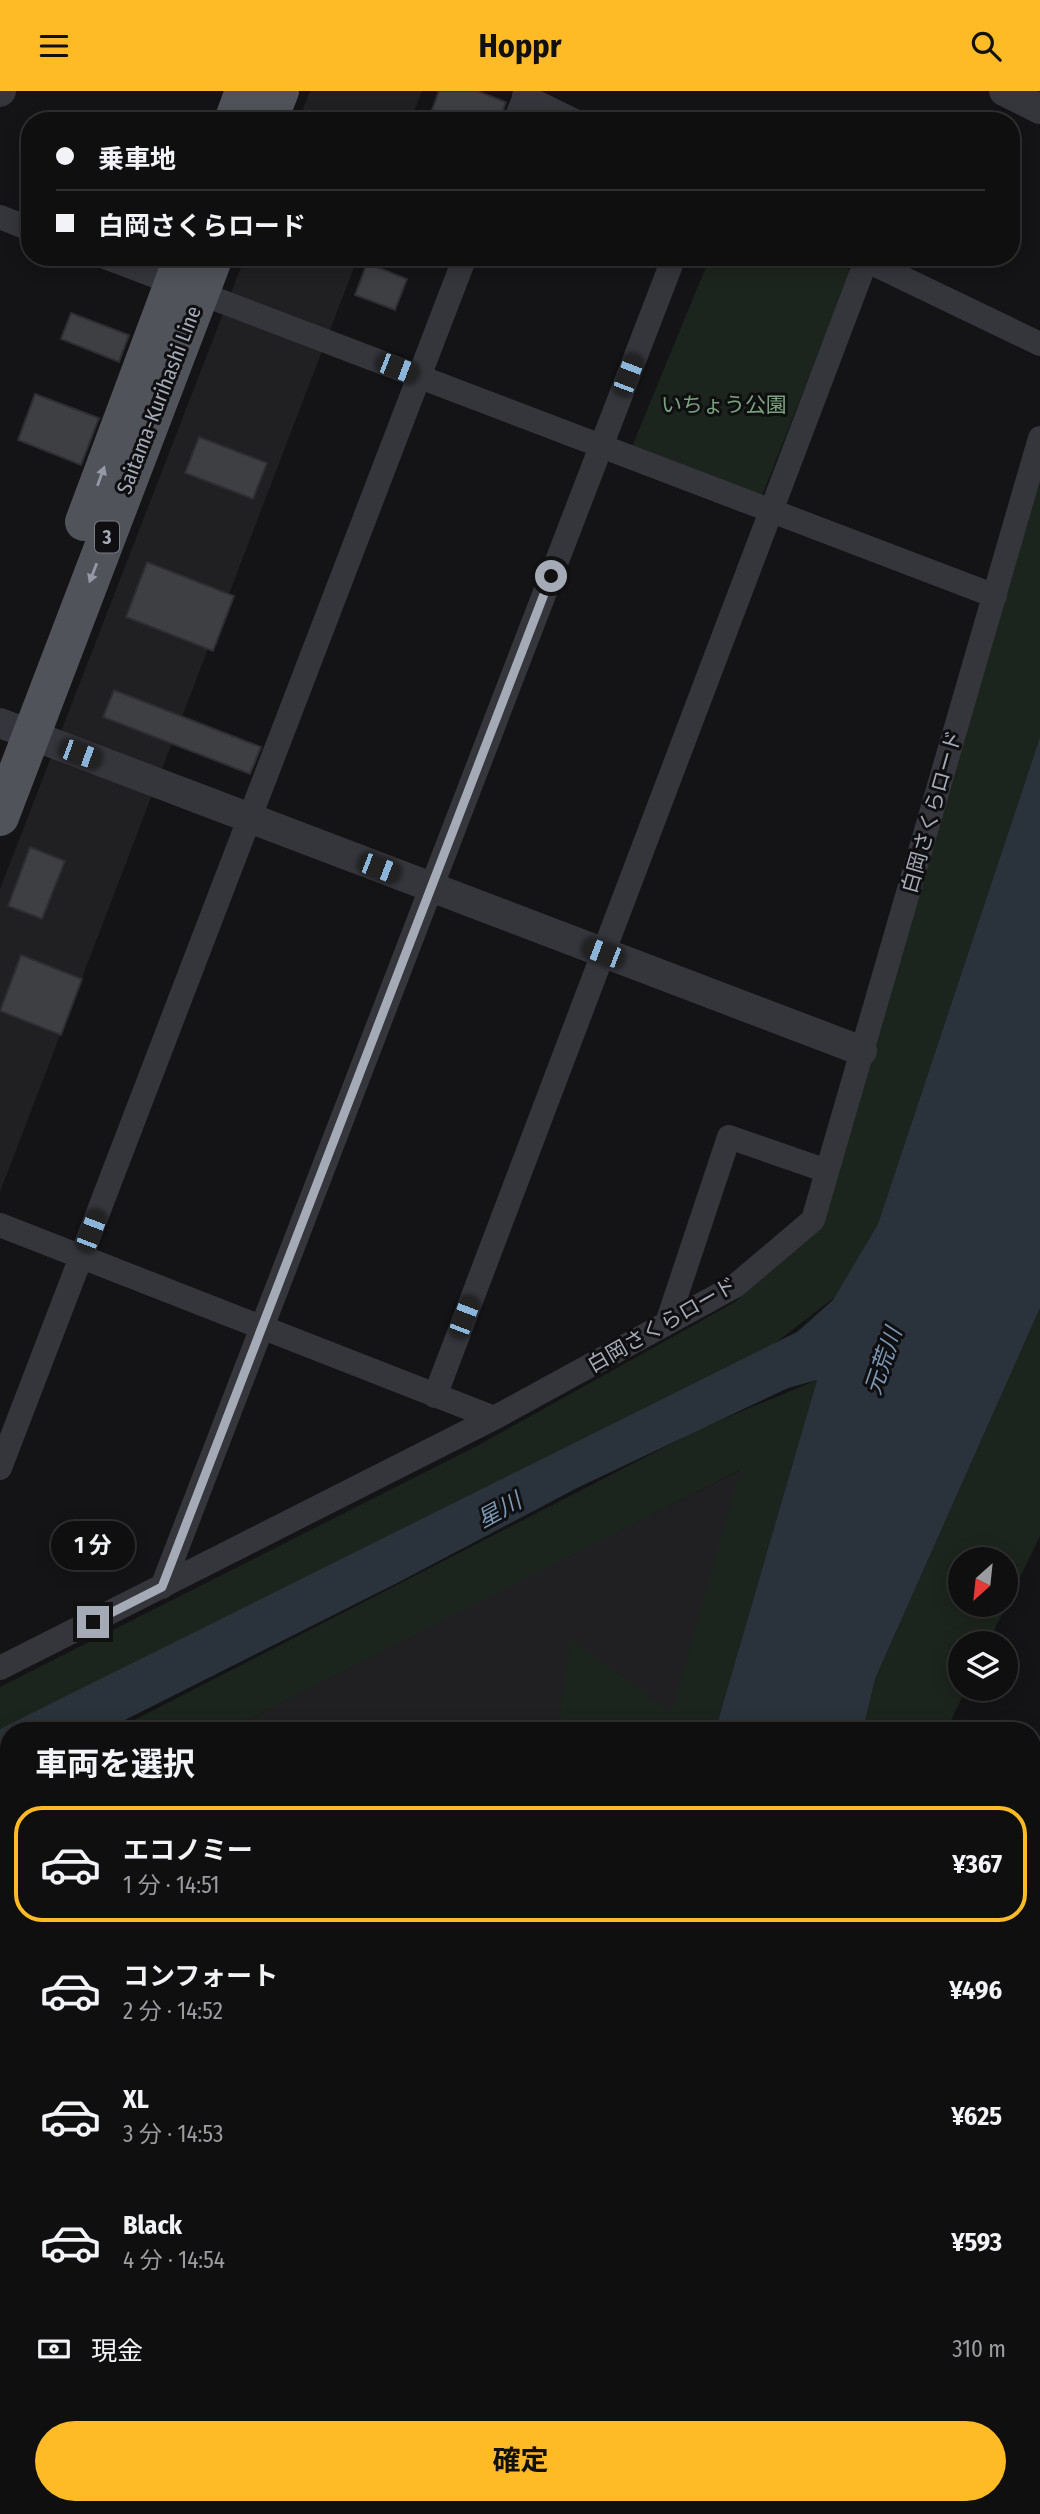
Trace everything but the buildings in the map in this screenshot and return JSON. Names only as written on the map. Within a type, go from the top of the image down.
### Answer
[{"type":"main road","points":[[236,112],[244,91]]},
{"type":"main road","points":[[272,112],[280,91]]},
{"type":"main road","name":"Saitama-Kurihashi Line","points":[[0,817],[10,733],[185,278],[202,266]]},
{"type":"street","points":[[1004,91],[1040,109]]},
{"type":"street","points":[[519,112],[526,94],[559,112]]},
{"type":"street","points":[[0,217],[21,225]]},
{"type":"street","points":[[139,266],[185,278],[421,377],[995,596]]},
{"type":"street","points":[[0,1468],[462,266]]},
{"type":"street","points":[[162,1587],[671,266]]},
{"type":"street","points":[[435,1395],[771,511],[860,266]]},
{"type":"street","points":[[878,266],[1040,344]]},
{"type":"street","name":"白岡さくらロード","points":[[0,1668],[494,1418],[735,1286],[813,1220],[1040,438]]},
{"type":"street","points":[[10,733],[249,817],[862,1051]]},
{"type":"street","points":[[667,1323],[729,1137],[827,1171]]},
{"type":"street","points":[[0,1226],[494,1418]]},
{"type":"shaded area","points":[[310,91],[422,91],[414,112],[302,112]]},
{"type":"shaded area","points":[[242,266],[355,266],[0,1192],[0,889]]},
{"type":"shaded area","points":[[741,1470],[669,1722],[242,1722],[449,1615]]},
{"type":"green space","name":"いちょう公園","points":[[706,266],[842,266],[851,270],[760,501],[629,454]]},
{"type":"green space","points":[[1040,481],[1040,737],[878,1224],[835,1297],[770,1347],[24,1722],[0,1722],[0,1687],[477,1446],[735,1302],[823,1224]]},
{"type":"green space","points":[[1040,1308],[1040,1536],[1018,1581],[1018,1547],[948,1547],[948,1617],[1001,1617],[994,1631],[948,1631],[948,1701],[960,1701],[950,1722],[865,1722],[875,1679]]},
{"type":"green space","points":[[817,1380],[718,1722],[560,1722],[561,1703],[571,1640],[671,1712],[740,1470],[243,1722],[130,1722],[702,1428]]},
{"type":"water","points":[[1040,737],[1040,1308],[875,1679],[865,1722],[718,1722],[817,1380],[788,1388],[577,1488],[401,1581],[121,1722],[14,1722],[797,1332],[833,1300],[878,1224]]},
{"type":"route","points":[[93,1622],[162,1587],[551,576]]},
{"type":"water label","name":"元荒川","points":[[883,1361]]},
{"type":"water label","name":"星川","points":[[499,1510]]}]
